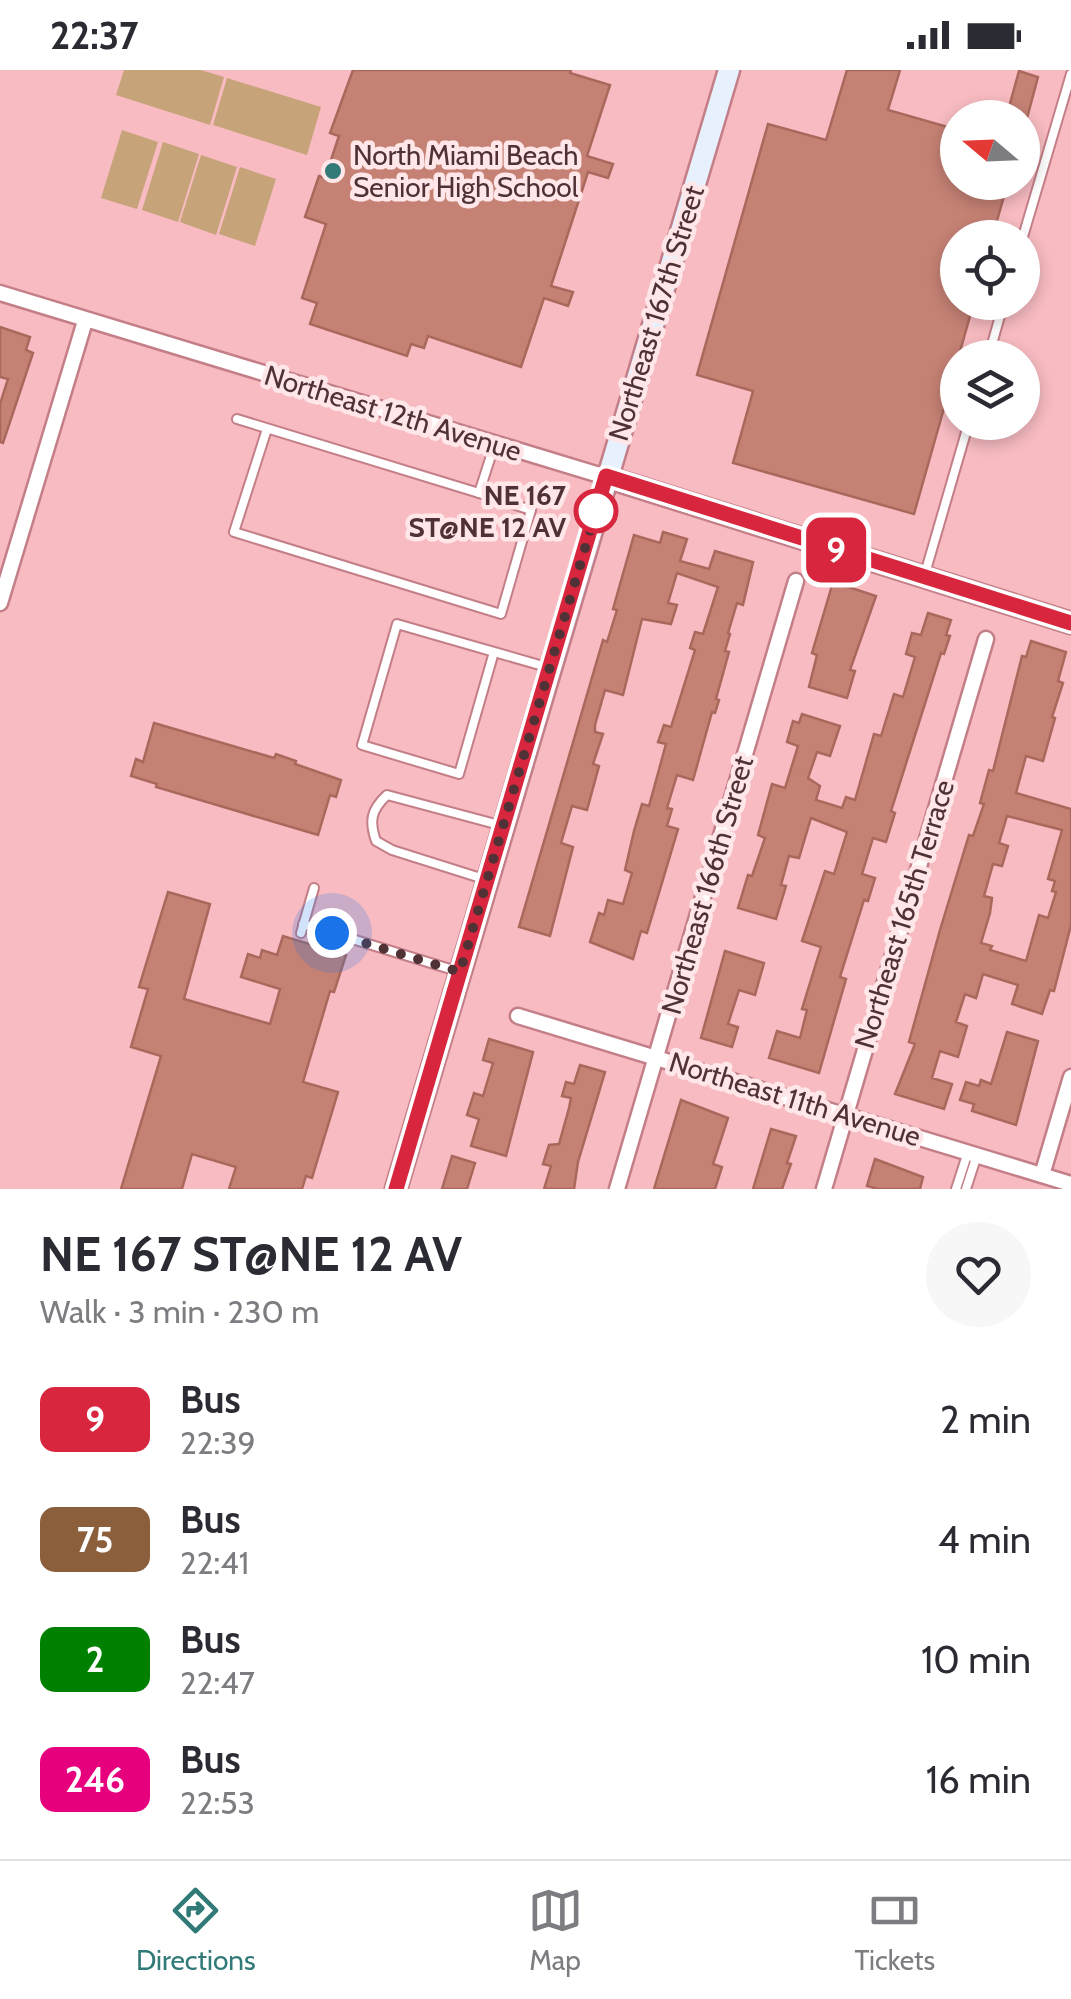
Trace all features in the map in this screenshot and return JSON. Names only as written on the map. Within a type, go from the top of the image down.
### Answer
[{"type":"street","name":"Northeast 167th Street","points":[[396,1189],[729,70]]},
{"type":"street","name":"Northeast 12th Avenue","points":[[0,293],[606,476],[1071,623]]},
{"type":"street","points":[[0,603],[85,320]]},
{"type":"street","name":"Northeast 166th Street","points":[[618,1189],[796,581]]},
{"type":"street","name":"Northeast 165th Terrace","points":[[824,1189],[986,639]]},
{"type":"street","name":"Northeast 11th Avenue","points":[[518,1016],[1071,1184]]},
{"type":"street","points":[[1042,1175],[1071,1077]]},
{"type":"lane","points":[[1028,220],[1071,74]]},
{"type":"lane","points":[[236,419],[531,510],[501,614],[234,532],[267,430]]},
{"type":"lane","points":[[923,578],[964,440]]},
{"type":"lane","points":[[479,493],[494,443]]},
{"type":"lane","points":[[494,652],[459,774],[362,746],[398,624],[550,668]]},
{"type":"lane","points":[[487,880],[392,850],[376,841],[370,824],[375,807],[387,795],[503,826]]},
{"type":"lane","points":[[314,888],[302,929],[460,972]]},
{"type":"lane","points":[[956,1189],[972,1154]]},
{"type":"lane","points":[[966,1189],[972,1154]]},
{"type":"shaded area","points":[[124,70],[201,70],[224,77],[210,125],[116,95]]},
{"type":"shaded area","points":[[227,78],[321,107],[307,155],[213,125]]},
{"type":"shaded area","points":[[122,130],[158,142],[137,209],[101,198]]},
{"type":"shaded area","points":[[163,142],[199,154],[178,222],[142,210]]},
{"type":"shaded area","points":[[201,155],[237,167],[216,235],[180,222]]},
{"type":"shaded area","points":[[240,167],[276,179],[255,246],[219,234]]},
{"type":"building","points":[[353,70],[571,70],[570,73],[610,85],[587,156],[613,164],[608,178],[588,172],[551,286],[573,292],[568,306],[544,298],[521,367],[428,336],[424,348],[411,344],[407,356],[310,324],[317,303],[302,298],[326,224],[305,217],[319,176],[325,178],[339,136],[330,133]]},
{"type":"building","points":[[847,70],[900,70],[888,110],[940,125],[940,200],[1003,200],[997,220],[940,220],[940,320],[969,320],[963,340],[940,340],[940,422],[914,514],[733,463],[753,391],[697,375],[768,124],[826,140]]},
{"type":"building","points":[[1019,71],[1038,77],[1032,100],[1011,100]]},
{"type":"building","points":[[0,327],[30,337],[26,350],[33,353],[3,443],[0,404],[8,379],[0,377]]},
{"type":"building","points":[[663,532],[687,539],[680,561],[709,569],[715,551],[753,562],[743,605],[737,603],[728,633],[725,651],[729,652],[716,699],[719,700],[693,780],[677,775],[667,808],[672,809],[667,826],[678,829],[647,933],[641,931],[633,959],[590,942],[599,913],[604,915],[608,900],[623,904],[632,873],[625,870],[634,831],[642,804],[649,806],[666,744],[658,742],[664,725],[671,727],[695,650],[690,648],[695,632],[703,634],[718,587],[677,573],[668,603],[677,605],[671,624],[642,619],[623,695],[605,690],[595,725],[595,732],[603,734],[593,764],[599,766],[587,810],[572,806],[561,843],[573,847],[550,936],[519,927],[603,640],[607,642],[617,610],[613,609],[634,535],[660,543]]},
{"type":"building","points":[[833,582],[876,596],[850,670],[855,671],[847,698],[809,687],[817,655],[812,653]]},
{"type":"building","points":[[928,613],[951,620],[946,635],[950,636],[944,654],[941,653],[891,811],[895,813],[886,842],[873,838],[862,874],[875,878],[868,901],[864,900],[840,977],[846,979],[819,1073],[769,1058],[777,1031],[800,1038],[807,1010],[802,1009],[821,947],[802,941],[825,871],[834,874],[847,832],[811,818],[799,858],[789,856],[781,885],[786,886],[776,919],[738,908],[765,838],[758,835],[772,784],[785,788],[798,746],[787,742],[793,721],[799,723],[802,714],[840,726],[830,756],[817,752],[808,778],[820,786],[816,800],[842,808],[846,797],[855,800],[874,734],[881,736],[894,694],[903,697],[915,657],[906,654],[912,633],[921,635]]},
{"type":"building","points":[[1031,641],[1066,652],[1058,681],[1063,683],[1043,761],[1026,756],[1016,793],[1071,809],[1071,925],[1054,991],[1050,990],[1042,1014],[1012,1004],[1018,985],[983,974],[976,998],[965,994],[956,1022],[967,1026],[958,1057],[940,1051],[932,1078],[952,1084],[944,1109],[895,1094],[915,1044],[909,1042],[940,930],[969,835],[973,836],[984,804],[980,803],[989,770],[993,771],[1022,656],[1026,657]],"holes":[[[1007,816],[1062,830],[1048,879],[1055,881],[1052,891],[1056,892],[1048,918],[1039,915],[1026,961],[990,950],[992,946],[981,943],[992,898],[984,896],[993,864],[1002,866],[1008,846],[999,843]]]},
{"type":"building","points":[[154,723],[274,758],[276,754],[341,780],[336,797],[330,795],[318,835],[131,776],[136,759],[143,762]]},
{"type":"building","points":[[168,892],[210,904],[184,999],[270,1024],[280,989],[241,977],[248,954],[260,958],[262,950],[277,955],[283,936],[346,955],[334,992],[330,991],[303,1082],[338,1092],[312,1178],[306,1176],[302,1189],[229,1189],[236,1167],[192,1154],[182,1189],[121,1189],[161,1056],[131,1047],[148,989],[139,987]]},
{"type":"building","points":[[725,951],[764,963],[755,995],[739,990],[728,1024],[738,1027],[732,1047],[701,1038]]},
{"type":"building","points":[[1007,1032],[1038,1041],[1016,1125],[972,1111],[974,1104],[960,1100],[966,1082],[979,1086],[981,1080],[991,1084]]},
{"type":"building","points":[[489,1039],[533,1052],[506,1156],[471,1146],[479,1119],[467,1115],[474,1093],[483,1096],[493,1063],[483,1060]]},
{"type":"building","points":[[580,1065],[605,1072],[578,1162],[574,1189],[544,1189],[551,1166],[543,1164],[549,1145],[559,1144],[569,1108],[571,1098],[562,1096],[566,1082],[574,1084]]},
{"type":"building","points":[[681,1100],[728,1118],[713,1164],[722,1167],[715,1189],[654,1189]]},
{"type":"building","points":[[771,1129],[796,1136],[787,1163],[791,1164],[782,1189],[753,1189]]},
{"type":"building","points":[[452,1156],[475,1163],[467,1189],[442,1189]]},
{"type":"building","points":[[875,1159],[923,1177],[920,1189],[867,1186]]},
{"type":"bus line","name":"9","points":[[396,1189],[606,476],[1071,623]]},
{"type":"place","name":"North Miami Beach Senior High School","points":[[333,171]]},
{"type":"place","name":"NE 167 ST@NE 12 AV","points":[[596,511]]},
{"type":"route","points":[[332,933],[460,972],[596,511]]}]
